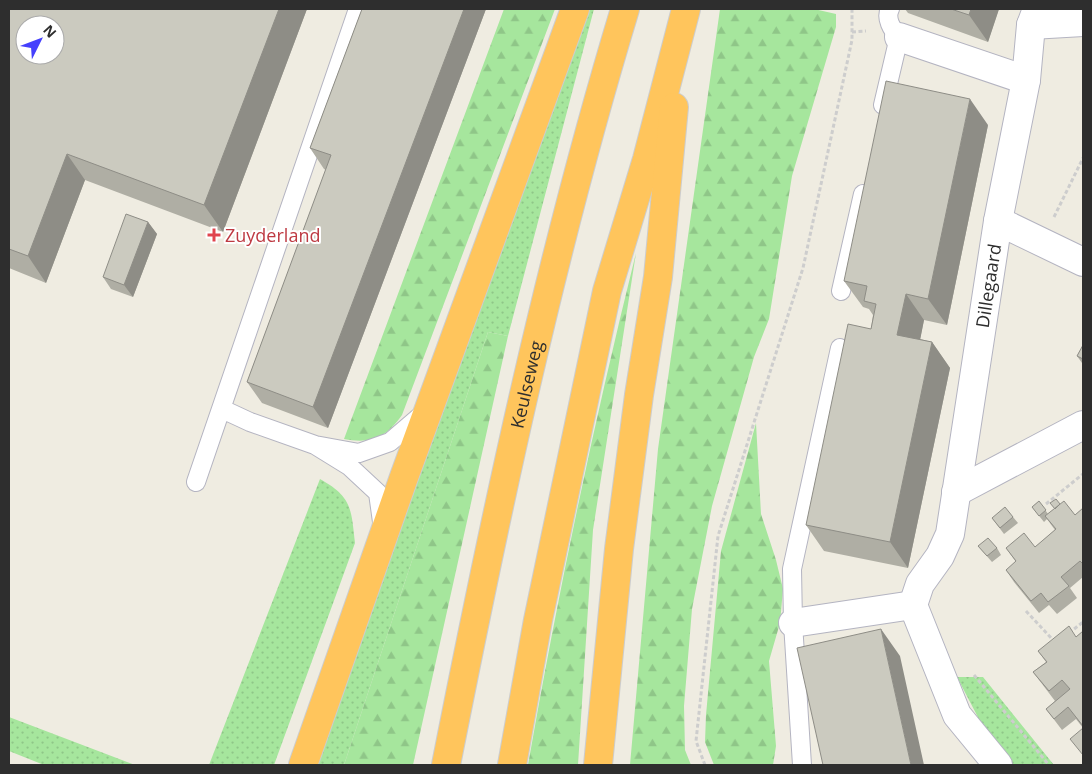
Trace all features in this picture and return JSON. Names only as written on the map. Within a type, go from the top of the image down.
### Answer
[{"type":"highway","points":[[303,765],[383,535],[575,9]]},
{"type":"highway","name":"Keulseweg","points":[[446,765],[470,641],[531,368],[602,86],[624,9]]},
{"type":"highway","points":[[512,765],[538,620],[607,291],[647,159],[685,14]]},
{"type":"highway","points":[[598,765],[619,549],[639,395],[658,277],[685,14]]},
{"type":"street","name":"Dillegaard","points":[[914,605],[920,584],[940,556],[950,534],[998,221],[1026,80],[1034,17],[1083,22]]},
{"type":"street","points":[[899,37],[1026,80]]},
{"type":"street","points":[[998,221],[1083,262]]},
{"type":"street","points":[[956,492],[1083,426]]},
{"type":"street","points":[[793,623],[914,605],[957,715],[998,765]]},
{"type":"lane","points":[[196,482],[358,9]]},
{"type":"lane","points":[[879,122],[899,37],[892,30],[888,13],[890,9]]},
{"type":"lane","points":[[841,291],[867,178]]},
{"type":"lane","points":[[802,765],[793,623],[792,569],[840,348]]},
{"type":"lane","points":[[222,409],[250,422],[315,445],[359,453],[390,442],[431,406]]},
{"type":"lane","points":[[315,445],[349,466],[378,493],[383,535]]},
{"type":"path","points":[[705,765],[696,741],[718,536],[803,268],[852,40],[852,9]]},
{"type":"path","points":[[1042,242],[1083,158]]},
{"type":"path","points":[[1046,504],[1083,474]]},
{"type":"path","points":[[1026,611],[1056,643],[1083,622]]},
{"type":"path","points":[[969,668],[1049,765]]},
{"type":"green space","points":[[504,9],[555,9],[402,415],[384,434],[370,440],[344,439]]},
{"type":"green space","points":[[587,9],[594,9],[508,336],[488,332],[344,765],[312,765]]},
{"type":"green space","points":[[720,9],[814,9],[836,14],[836,27],[792,176],[769,319],[754,357],[712,506],[692,609],[684,706],[685,750],[691,765],[630,765],[658,449]]},
{"type":"green space","points":[[636,253],[593,530],[578,765],[528,765],[578,508]]},
{"type":"green space","points":[[488,332],[508,336],[413,765],[344,765]]},
{"type":"green space","points":[[756,423],[761,514],[783,589],[780,623],[769,661],[776,746],[773,765],[714,765],[705,742],[721,551]]},
{"type":"green space","points":[[320,479],[331,485],[348,505],[351,512],[355,543],[274,765],[209,765]]},
{"type":"green space","points":[[957,677],[983,677],[1054,765],[1013,765],[982,725]]},
{"type":"green space","points":[[9,717],[135,765],[44,765],[9,751]]},
{"type":"building","points":[[9,9],[279,9],[204,205],[67,154],[28,256],[9,249]]},
{"type":"building","points":[[362,9],[464,9],[313,407],[247,382],[331,155],[310,148]]},
{"type":"building","points":[[951,9],[971,9],[969,15]]},
{"type":"building","points":[[886,81],[970,99],[928,299],[906,294],[897,335],[932,342],[890,542],[806,525],[848,324],[871,329],[876,304],[864,301],[867,286],[844,281]]},
{"type":"building","points":[[126,214],[148,222],[124,285],[103,277]]},
{"type":"building","points":[[1083,345],[1083,359],[1077,356]]},
{"type":"building","points":[[1056,499],[1060,504],[1055,509],[1050,503]]},
{"type":"building","points":[[1039,501],[1046,510],[1039,516],[1032,507]]},
{"type":"building","points":[[1064,501],[1075,515],[1083,508],[1083,564],[1080,561],[1061,577],[1069,586],[1048,602],[1041,593],[1031,601],[1006,570],[1016,561],[1006,548],[1024,533],[1035,547],[1056,529],[1045,516]]},
{"type":"building","points":[[1005,507],[1013,517],[1000,528],[992,518]]},
{"type":"building","points":[[988,538],[997,548],[987,556],[978,546]]},
{"type":"building","points":[[1069,626],[1076,637],[1083,631],[1083,726],[1068,707],[1054,719],[1046,709],[1070,689],[1062,680],[1049,691],[1033,672],[1047,662],[1038,651]]},
{"type":"building","points":[[881,629],[911,765],[823,765],[797,648]]},
{"type":"building","points":[[1083,728],[1083,755],[1070,739]]},
{"type":"place","name":"Zuyderland","points":[[214,235]]}]
